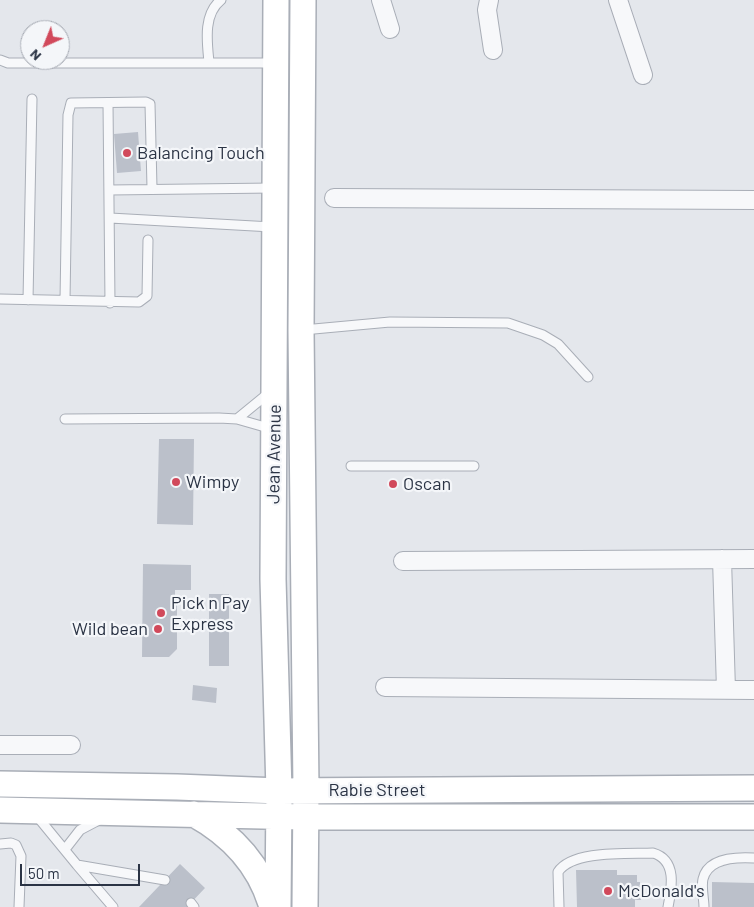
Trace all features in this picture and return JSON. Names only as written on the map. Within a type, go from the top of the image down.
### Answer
[{"type":"main road","name":"Jean Avenue","points":[[276,0],[273,579],[279,803],[278,907]]},
{"type":"main road","name":"Jean Avenue","points":[[302,0],[301,330],[306,790],[305,907]]},
{"type":"main road","points":[[274,430],[281,427],[285,419],[286,345],[301,330]]},
{"type":"main road","name":"Rabie Street","points":[[0,784],[177,787],[279,803],[306,817],[754,817]]},
{"type":"main road","name":"Rabie Street","points":[[0,810],[193,814],[279,803],[306,790],[754,788]]},
{"type":"main road","points":[[193,814],[216,826],[248,857],[267,889],[272,907]]},
{"type":"street","points":[[381,0],[390,29]]},
{"type":"street","points":[[489,0],[488,10],[493,50]]},
{"type":"street","points":[[618,0],[643,75]]},
{"type":"street","points":[[334,198],[754,200]]},
{"type":"street","points":[[722,559],[726,690]]},
{"type":"street","points":[[403,561],[754,559]]},
{"type":"street","points":[[386,687],[754,690]]},
{"type":"street","points":[[0,745],[71,745]]},
{"type":"lane","points":[[209,62],[208,21],[213,8],[220,0]]},
{"type":"lane","points":[[0,60],[8,63],[82,64],[275,63]]},
{"type":"lane","points":[[28,300],[32,99]]},
{"type":"lane","points":[[65,300],[69,106],[76,103],[150,104],[152,188]]},
{"type":"lane","points":[[108,103],[110,303]]},
{"type":"lane","points":[[110,190],[275,188]]},
{"type":"lane","points":[[110,218],[275,227]]},
{"type":"lane","points":[[0,299],[110,303],[138,302],[147,296],[148,240]]},
{"type":"lane","points":[[301,330],[390,322],[508,323],[543,335],[558,344],[588,377]]},
{"type":"lane","points":[[237,419],[275,387]]},
{"type":"lane","points":[[65,419],[237,419],[274,430]]},
{"type":"lane","points":[[350,466],[474,466]]},
{"type":"lane","points":[[33,811],[66,848],[77,865],[113,907]]},
{"type":"lane","points":[[66,848],[80,830],[89,824],[118,813]]},
{"type":"lane","points":[[0,844],[12,843],[18,849],[20,856],[19,907]]},
{"type":"lane","points":[[559,907],[558,872],[565,864],[577,858],[653,853],[661,855],[669,867],[672,880],[668,907]]},
{"type":"lane","points":[[704,907],[703,879],[709,869],[725,860],[754,858]]},
{"type":"lane","points":[[77,865],[165,880]]},
{"type":"building","name":"Balancing Touch","points":[[138,132],[141,171],[117,173],[114,134]]},
{"type":"building","name":"Wimpy","points":[[159,439],[194,439],[193,525],[157,524]]},
{"type":"building","points":[[143,564],[191,565],[191,590],[175,590],[175,604],[177,604],[177,649],[169,657],[142,657]]},
{"type":"building","points":[[209,594],[229,594],[229,666],[209,666]]},
{"type":"building","points":[[193,685],[217,688],[216,703],[192,700]]},
{"type":"building","points":[[180,864],[205,888],[187,907],[139,907]]},
{"type":"building","name":"McDonald's","points":[[576,870],[617,870],[617,875],[637,875],[637,882],[640,882],[641,900],[635,900],[635,907],[577,907]]},
{"type":"building","points":[[712,882],[754,883],[754,907],[712,907]]},
{"type":"place","name":"Balancing Touch","points":[[127,153]]},
{"type":"place","name":"Wimpy","points":[[176,482]]},
{"type":"place","name":"Oscan","points":[[393,484]]},
{"type":"place","name":"Pick n Pay Express","points":[[161,613]]},
{"type":"place","name":"Wild bean","points":[[158,629]]},
{"type":"place","name":"McDonald's","points":[[608,891]]}]
